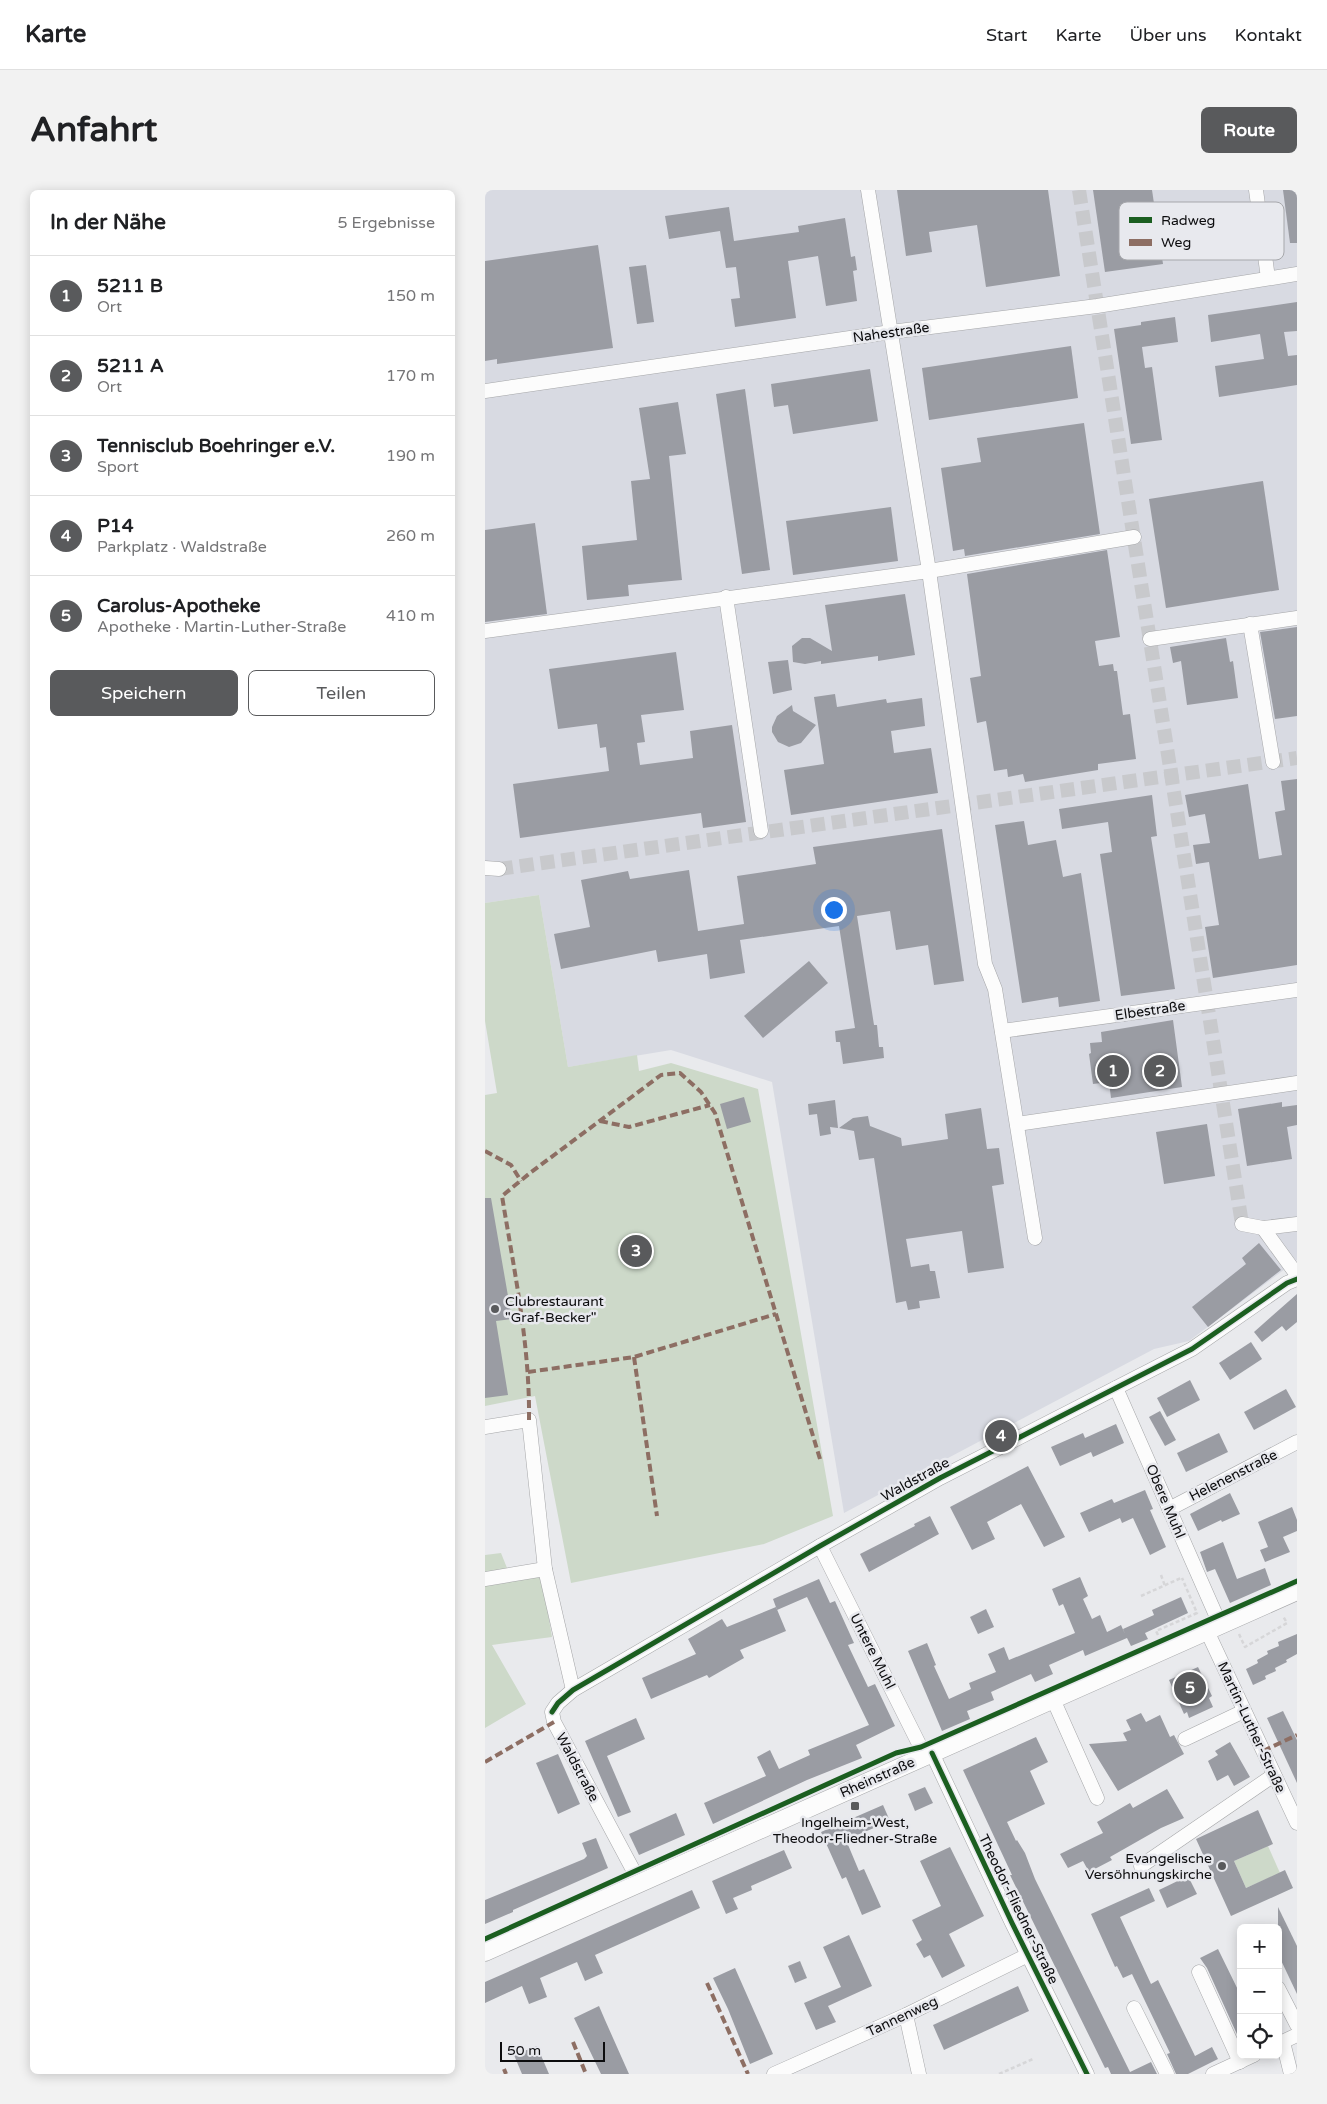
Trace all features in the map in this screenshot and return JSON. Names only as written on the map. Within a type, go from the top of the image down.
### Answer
[{"type":"main road","name":"Rheinstraße","points":[[485,1952],[1297,1591]]},
{"type":"street","points":[[868,190],[929,571],[985,964],[995,989],[1035,1238]]},
{"type":"street","points":[[1265,260],[1267,278]]},
{"type":"street","name":"Nahestraße","points":[[485,391],[891,332],[1097,306],[1297,274]]},
{"type":"street","points":[[485,631],[929,571],[1134,537]]},
{"type":"street","points":[[726,597],[761,831]]},
{"type":"street","points":[[1150,639],[1297,618]]},
{"type":"street","points":[[1250,624],[1273,762]]},
{"type":"street","name":"Elbestraße","points":[[1002,1030],[1297,990]]},
{"type":"street","points":[[1017,1124],[1297,1083]]},
{"type":"street","points":[[1242,1224],[1263,1228],[1297,1224]]},
{"type":"street","points":[[1263,1228],[1297,1277]]},
{"type":"street","name":"Waldstraße","points":[[632,1868],[554,1722],[552,1712],[558,1703],[573,1690],[939,1478],[1192,1349],[1297,1277]]},
{"type":"street","name":"Obere Muhl","points":[[1116,1388],[1215,1613]]},
{"type":"street","points":[[485,1427],[529,1420],[545,1569],[573,1690]]},
{"type":"street","name":"Helenenstraße","points":[[1169,1509],[1297,1442]]},
{"type":"street","name":"Untere Muhl","points":[[819,1546],[929,1754]]},
{"type":"street","points":[[485,1579],[545,1569]]},
{"type":"street","name":"Martin-Luther-Straße","points":[[1207,1631],[1297,1823]]},
{"type":"street","points":[[1053,1699],[1097,1798]]},
{"type":"street","points":[[1185,1739],[1244,1711]]},
{"type":"street","name":"Theodor-Fliedner-Straße","points":[[929,1754],[1087,2074]]},
{"type":"street","points":[[1141,1866],[1275,1775]]},
{"type":"street","name":"Tannenweg","points":[[774,2074],[906,2015],[1028,1955]]},
{"type":"street","points":[[1199,1972],[1240,2062]]},
{"type":"street","points":[[1282,1996],[1297,2026]]},
{"type":"street","points":[[1134,2008],[1167,2074]]},
{"type":"street","points":[[906,2015],[919,2074]]},
{"type":"street","points":[[1282,2042],[1297,2035]]},
{"type":"street","points":[[1282,2046],[1291,2074]]},
{"type":"street","points":[[1213,2074],[1246,2059]]},
{"type":"path","points":[[1141,1596],[1197,1572]]},
{"type":"path","points":[[1161,1575],[1165,1586]]},
{"type":"path","points":[[1156,1631],[1197,1613],[1181,1578]]},
{"type":"path","points":[[1239,1634],[1245,1647],[1287,1623],[1283,1616]]},
{"type":"path","points":[[999,2074],[1033,2059]]},
{"type":"shaded area","points":[[485,190],[1297,190],[1297,1260],[1189,1341],[1154,1349],[844,1513],[772,1082],[671,1050],[568,1067],[539,895],[485,903]]},
{"type":"green space","points":[[539,895],[568,1067],[637,1055],[639,1071],[671,1063],[758,1089],[833,1516],[764,1544],[571,1583],[535,1396],[485,1406],[485,1095],[497,1093],[485,1021],[485,903]]},
{"type":"green space","points":[[501,1553],[507,1568],[540,1565],[552,1637],[492,1645],[526,1704],[485,1728],[485,1555]]},
{"type":"green space","points":[[1268,1846],[1280,1873],[1246,1888],[1234,1861]]},
{"type":"building","points":[[897,190],[1048,190],[1060,276],[986,287],[977,225],[929,232],[932,252],[906,256]]},
{"type":"building","points":[[1093,190],[1152,190],[1154,202],[1119,202],[1119,260],[1162,260],[1163,264],[1105,272]]},
{"type":"building","points":[[1283,190],[1297,190],[1297,243],[1290,243]]},
{"type":"building","points":[[729,207],[734,241],[799,232],[798,226],[845,218],[851,257],[855,256],[857,270],[853,271],[857,301],[826,306],[818,256],[788,261],[796,318],[735,327],[731,299],[740,298],[736,267],[726,268],[720,231],[669,239],[665,216]]},
{"type":"building","points":[[598,245],[613,348],[497,364],[497,359],[485,361],[485,261]]},
{"type":"building","points":[[646,265],[654,322],[637,324],[629,267]]},
{"type":"building","points":[[1297,302],[1297,331],[1284,332],[1288,356],[1297,355],[1297,385],[1219,397],[1215,366],[1264,359],[1260,334],[1211,342],[1208,315]]},
{"type":"building","points":[[1175,317],[1178,342],[1142,347],[1145,368],[1152,367],[1162,440],[1131,444],[1114,329],[1141,325],[1141,322]]},
{"type":"building","points":[[1071,346],[1078,398],[929,420],[922,368]]},
{"type":"building","points":[[870,369],[878,421],[793,434],[788,405],[774,407],[771,384]]},
{"type":"building","points":[[745,389],[770,570],[742,574],[716,394]]},
{"type":"building","points":[[678,402],[686,454],[669,456],[682,580],[628,585],[629,596],[587,600],[582,546],[637,540],[631,481],[650,479],[639,408]]},
{"type":"building","points":[[1084,423],[1100,534],[965,556],[964,549],[953,551],[941,468],[981,462],[977,438]]},
{"type":"building","points":[[1263,481],[1279,590],[1166,608],[1149,499]]},
{"type":"building","points":[[891,507],[898,561],[793,575],[786,521]]},
{"type":"building","points":[[535,523],[547,614],[485,622],[485,530]]},
{"type":"building","points":[[1107,550],[1120,637],[1095,641],[1099,666],[1113,664],[1114,671],[1117,671],[1123,715],[1130,714],[1136,759],[1098,764],[1098,770],[1025,782],[1023,774],[1008,777],[1007,769],[994,771],[986,721],[977,723],[970,678],[981,676],[967,574]]},
{"type":"building","points":[[905,594],[915,655],[878,661],[878,656],[821,664],[821,661],[805,664],[793,662],[792,646],[802,638],[810,638],[832,651],[825,605]]},
{"type":"building","points":[[1297,627],[1297,716],[1275,719],[1260,632]]},
{"type":"building","points":[[1226,638],[1230,662],[1233,661],[1238,698],[1187,705],[1181,661],[1173,663],[1170,647]]},
{"type":"building","points":[[676,652],[684,710],[641,715],[645,742],[637,743],[640,765],[693,758],[690,731],[732,725],[746,822],[703,828],[701,813],[520,838],[513,784],[609,771],[606,747],[600,748],[597,724],[558,729],[549,669]]},
{"type":"building","points":[[788,660],[792,690],[773,694],[768,662]]},
{"type":"building","points":[[835,694],[837,707],[886,699],[887,703],[922,698],[925,726],[891,731],[894,753],[931,748],[938,793],[791,815],[784,770],[824,764],[814,697]]},
{"type":"building","points":[[792,705],[793,711],[816,725],[801,743],[789,747],[778,742],[772,732],[772,727],[777,716]]},
{"type":"building","points":[[1297,779],[1297,965],[1213,978],[1205,927],[1219,925],[1209,862],[1196,864],[1193,845],[1210,843],[1205,814],[1189,817],[1185,795],[1248,784],[1259,859],[1282,855],[1275,812],[1285,810],[1281,781]]},
{"type":"building","points":[[1152,795],[1157,836],[1151,837],[1175,989],[1121,996],[1100,854],[1112,852],[1108,822],[1062,829],[1059,809]]},
{"type":"building","points":[[1024,821],[1028,845],[1056,840],[1063,877],[1081,873],[1100,1001],[1059,1007],[1058,997],[1022,1003],[995,825]]},
{"type":"building","points":[[942,829],[964,981],[934,985],[928,945],[896,950],[890,911],[857,916],[874,1025],[877,1025],[879,1047],[883,1047],[884,1058],[843,1064],[840,1042],[836,1042],[835,1031],[855,1028],[839,926],[740,940],[745,973],[710,979],[707,954],[658,962],[656,950],[561,969],[554,934],[590,927],[581,880],[628,871],[630,879],[689,870],[698,931],[744,924],[737,876],[816,864],[813,847]]},
{"type":"building","points":[[809,961],[828,983],[763,1038],[744,1016]]},
{"type":"building","points":[[1173,1020],[1182,1087],[1111,1098],[1109,1082],[1093,1084],[1089,1054],[1091,1053],[1090,1043],[1102,1042],[1101,1032]]},
{"type":"building","points":[[744,1097],[751,1122],[727,1129],[720,1104]]},
{"type":"building","points":[[835,1100],[838,1128],[830,1127],[831,1134],[820,1136],[817,1114],[809,1115],[808,1104]]},
{"type":"building","points":[[1282,1102],[1282,1107],[1297,1105],[1297,1125],[1287,1127],[1292,1159],[1247,1166],[1238,1109]]},
{"type":"building","points":[[981,1108],[987,1149],[999,1148],[1004,1184],[992,1186],[1004,1268],[968,1273],[962,1231],[906,1239],[911,1267],[929,1264],[930,1271],[935,1271],[940,1298],[919,1301],[920,1308],[908,1310],[906,1301],[896,1303],[874,1158],[859,1160],[854,1131],[839,1128],[853,1118],[868,1116],[870,1126],[901,1138],[902,1146],[948,1139],[945,1114]]},
{"type":"building","points":[[1207,1124],[1215,1176],[1164,1184],[1156,1132]]},
{"type":"building","points":[[485,1198],[491,1198],[512,1319],[496,1321],[508,1395],[485,1398]]},
{"type":"building","points":[[1259,1243],[1281,1270],[1208,1327],[1192,1307],[1246,1264],[1242,1258]]},
{"type":"building","points":[[1297,1294],[1297,1322],[1286,1331],[1282,1326],[1262,1342],[1254,1332]]},
{"type":"building","points":[[1251,1342],[1262,1359],[1230,1380],[1219,1363]]},
{"type":"building","points":[[1190,1380],[1200,1400],[1167,1417],[1157,1398]]},
{"type":"building","points":[[1286,1389],[1296,1407],[1254,1430],[1244,1412]]},
{"type":"building","points":[[1160,1411],[1176,1440],[1165,1446],[1149,1417]]},
{"type":"building","points":[[1116,1424],[1124,1443],[1093,1457],[1091,1452],[1060,1466],[1051,1447],[1083,1433],[1085,1438]]},
{"type":"building","points":[[1219,1433],[1228,1452],[1186,1472],[1177,1453]]},
{"type":"building","points":[[1028,1466],[1065,1537],[1044,1547],[1021,1504],[987,1522],[995,1539],[972,1550],[950,1507]]},
{"type":"building","points":[[1145,1490],[1153,1509],[1150,1510],[1166,1547],[1150,1555],[1133,1518],[1122,1523],[1120,1518],[1089,1532],[1080,1513],[1112,1499],[1114,1503]]},
{"type":"building","points":[[1230,1493],[1240,1514],[1222,1522],[1221,1520],[1198,1531],[1190,1514]]},
{"type":"building","points":[[1292,1507],[1297,1520],[1297,1531],[1283,1537],[1290,1552],[1265,1562],[1260,1550],[1268,1547],[1258,1522]]},
{"type":"building","points":[[930,1516],[939,1534],[869,1572],[860,1554],[915,1526],[914,1524]]},
{"type":"building","points":[[1223,1542],[1237,1579],[1265,1568],[1271,1585],[1230,1603],[1215,1569],[1207,1572],[1200,1552]]},
{"type":"building","points":[[1080,1577],[1088,1596],[1083,1599],[1092,1619],[1100,1615],[1107,1632],[1121,1625],[1125,1634],[1123,1629],[1154,1615],[1152,1610],[1181,1597],[1188,1613],[1145,1633],[1148,1639],[1131,1646],[1127,1638],[1085,1656],[1083,1650],[1049,1665],[1053,1674],[1035,1682],[1031,1674],[991,1692],[994,1700],[967,1711],[970,1719],[942,1731],[908,1651],[927,1643],[936,1665],[934,1666],[949,1699],[971,1689],[969,1683],[996,1672],[988,1654],[1004,1647],[1009,1660],[1075,1633],[1063,1604],[1059,1606],[1052,1589]]},
{"type":"building","points":[[819,1579],[830,1603],[835,1601],[854,1643],[848,1645],[868,1687],[875,1684],[895,1726],[856,1745],[862,1758],[807,1780],[713,1824],[704,1803],[766,1776],[757,1757],[770,1750],[779,1769],[810,1755],[808,1750],[869,1725],[807,1597],[777,1610],[773,1599]]},
{"type":"building","points":[[776,1607],[786,1631],[740,1650],[744,1658],[709,1678],[707,1675],[651,1699],[642,1678],[696,1654],[688,1639],[722,1619],[727,1627]]},
{"type":"building","points":[[986,1609],[994,1627],[978,1634],[970,1617]]},
{"type":"building","points":[[1297,1634],[1297,1654],[1275,1668],[1276,1671],[1265,1676],[1266,1679],[1253,1685],[1246,1669],[1258,1663],[1257,1660],[1268,1654],[1267,1651],[1279,1646],[1278,1642]]},
{"type":"building","points":[[1198,1667],[1212,1696],[1209,1698],[1213,1707],[1189,1718],[1187,1712],[1184,1714],[1169,1680]]},
{"type":"building","points":[[1283,1711],[1297,1740],[1297,1783],[1267,1718]]},
{"type":"building","points":[[1141,1713],[1146,1722],[1160,1715],[1170,1737],[1174,1735],[1184,1754],[1118,1791],[1089,1744],[1127,1741],[1123,1733],[1131,1730],[1126,1720]]},
{"type":"building","points":[[636,1718],[645,1739],[607,1756],[631,1812],[618,1817],[585,1741]]},
{"type":"building","points":[[1036,1737],[1048,1762],[1030,1771],[1045,1804],[1007,1822],[1016,1841],[1025,1853],[1035,1879],[1130,2072],[1151,2062],[1157,2074],[1111,2074],[1108,2067],[1105,2068],[1010,1875],[1012,1875],[963,1770]]},
{"type":"building","points":[[1230,1742],[1250,1777],[1234,1786],[1228,1775],[1217,1781],[1208,1761],[1218,1755],[1215,1751]]},
{"type":"building","points":[[558,1754],[580,1804],[558,1814],[536,1763]]},
{"type":"building","points":[[925,1787],[933,1803],[915,1811],[908,1794]]},
{"type":"building","points":[[1167,1789],[1184,1818],[1161,1828],[1110,1857],[1112,1860],[1089,1872],[1083,1861],[1068,1868],[1060,1854],[1103,1833],[1097,1822],[1130,1803],[1133,1808]]},
{"type":"building","points":[[883,1805],[890,1821],[846,1840],[859,1871],[864,1869],[881,1907],[862,1915],[846,1877],[842,1879],[821,1832]]},
{"type":"building","name":"Evangelische Versöhnungskirche","points":[[1258,1810],[1273,1844],[1234,1861],[1246,1888],[1285,1870],[1293,1888],[1231,1916],[1196,1839]]},
{"type":"building","points":[[676,1813],[685,1835],[639,1855],[629,1834]]},
{"type":"building","points":[[596,1838],[608,1868],[485,1924],[485,1900],[584,1859],[587,1856],[582,1843]]},
{"type":"building","points":[[950,1847],[984,1916],[949,1934],[965,1966],[942,1978],[930,1955],[924,1958],[916,1944],[922,1940],[912,1920],[941,1906],[920,1861]]},
{"type":"building","points":[[784,1850],[792,1868],[751,1886],[752,1890],[733,1898],[738,1909],[726,1914],[712,1881]]},
{"type":"building","points":[[1188,1876],[1197,1894],[1167,1908],[1159,1890]]},
{"type":"building","points":[[1149,1888],[1155,1901],[1120,1917],[1151,1984],[1158,1980],[1195,2056],[1212,2047],[1218,2059],[1188,2074],[1176,2074],[1167,2054],[1170,2053],[1132,1974],[1123,1978],[1117,1966],[1115,1967],[1091,1914]]},
{"type":"building","points":[[692,1890],[700,1908],[595,1955],[603,1973],[585,1981],[577,1962],[540,1978],[547,1997],[529,2004],[522,1986],[485,2003],[485,1982]]},
{"type":"building","points":[[1278,1907],[1297,1946],[1297,1994],[1282,1962],[1282,1924],[1278,1924]]},
{"type":"building","points":[[849,1935],[872,1986],[828,2006],[836,2022],[816,2030],[804,2003],[841,1987],[823,1947]]},
{"type":"building","points":[[1218,1949],[1237,1988],[1237,2034],[1207,1968],[1200,1958]]},
{"type":"building","points":[[800,1961],[807,1978],[795,1983],[788,1966]]},
{"type":"building","points":[[735,1968],[773,2054],[750,2064],[728,2009],[713,1978]]},
{"type":"building","points":[[1018,1986],[1029,2011],[944,2050],[933,2025]]},
{"type":"building","points":[[599,2006],[629,2074],[601,2074],[574,2018]]},
{"type":"building","points":[[537,2046],[549,2074],[522,2074],[514,2055]]},
{"type":"tunnel","points":[[1079,190],[1242,1224]]},
{"type":"tunnel","points":[[499,869],[1297,758]]},
{"type":"marked path","points":[[529,1420],[529,1392],[524,1336],[502,1196],[661,1075],[680,1073],[701,1092],[715,1113],[820,1459]]},
{"type":"marked path","points":[[600,1121],[629,1127],[710,1105]]},
{"type":"marked path","points":[[485,1151],[511,1165],[521,1181]]},
{"type":"marked path","points":[[528,1372],[634,1357],[776,1314]]},
{"type":"marked path","points":[[634,1357],[657,1516]]},
{"type":"marked path","points":[[485,1762],[554,1722]]},
{"type":"marked path","points":[[1263,1751],[1297,1735]]},
{"type":"marked path","points":[[707,1983],[748,2074]]},
{"type":"marked path","points":[[573,2042],[586,2074]]},
{"type":"marked path","points":[[504,2069],[506,2074]]},
{"type":"cycle path","points":[[552,1712],[558,1703],[573,1690],[820,1546],[940,1478],[1192,1349],[1287,1283],[1297,1279]]},
{"type":"cycle path","points":[[485,1939],[896,1753],[921,1747],[1297,1581]]},
{"type":"cycle path","points":[[932,1753],[1012,1923],[1087,2074]]},
{"type":"place","name":"5211 B","points":[[1113,1071]]},
{"type":"place","name":"5211 A","points":[[1160,1071]]},
{"type":"place","name":"Tennisclub Boehringer e.V.","points":[[636,1251]]},
{"type":"place","name":"Clubrestaurant \"Graf-Becker\"","points":[[495,1309]]},
{"type":"place","name":"P14","points":[[1001,1436]]},
{"type":"place","name":"Carolus-Apotheke","points":[[1190,1688]]},
{"type":"place","name":"Ingelheim-West, Theodor-Fliedner-Straße","points":[[855,1806]]},
{"type":"place","name":"Evangelische Versöhnungskirche","points":[[1222,1866]]}]
